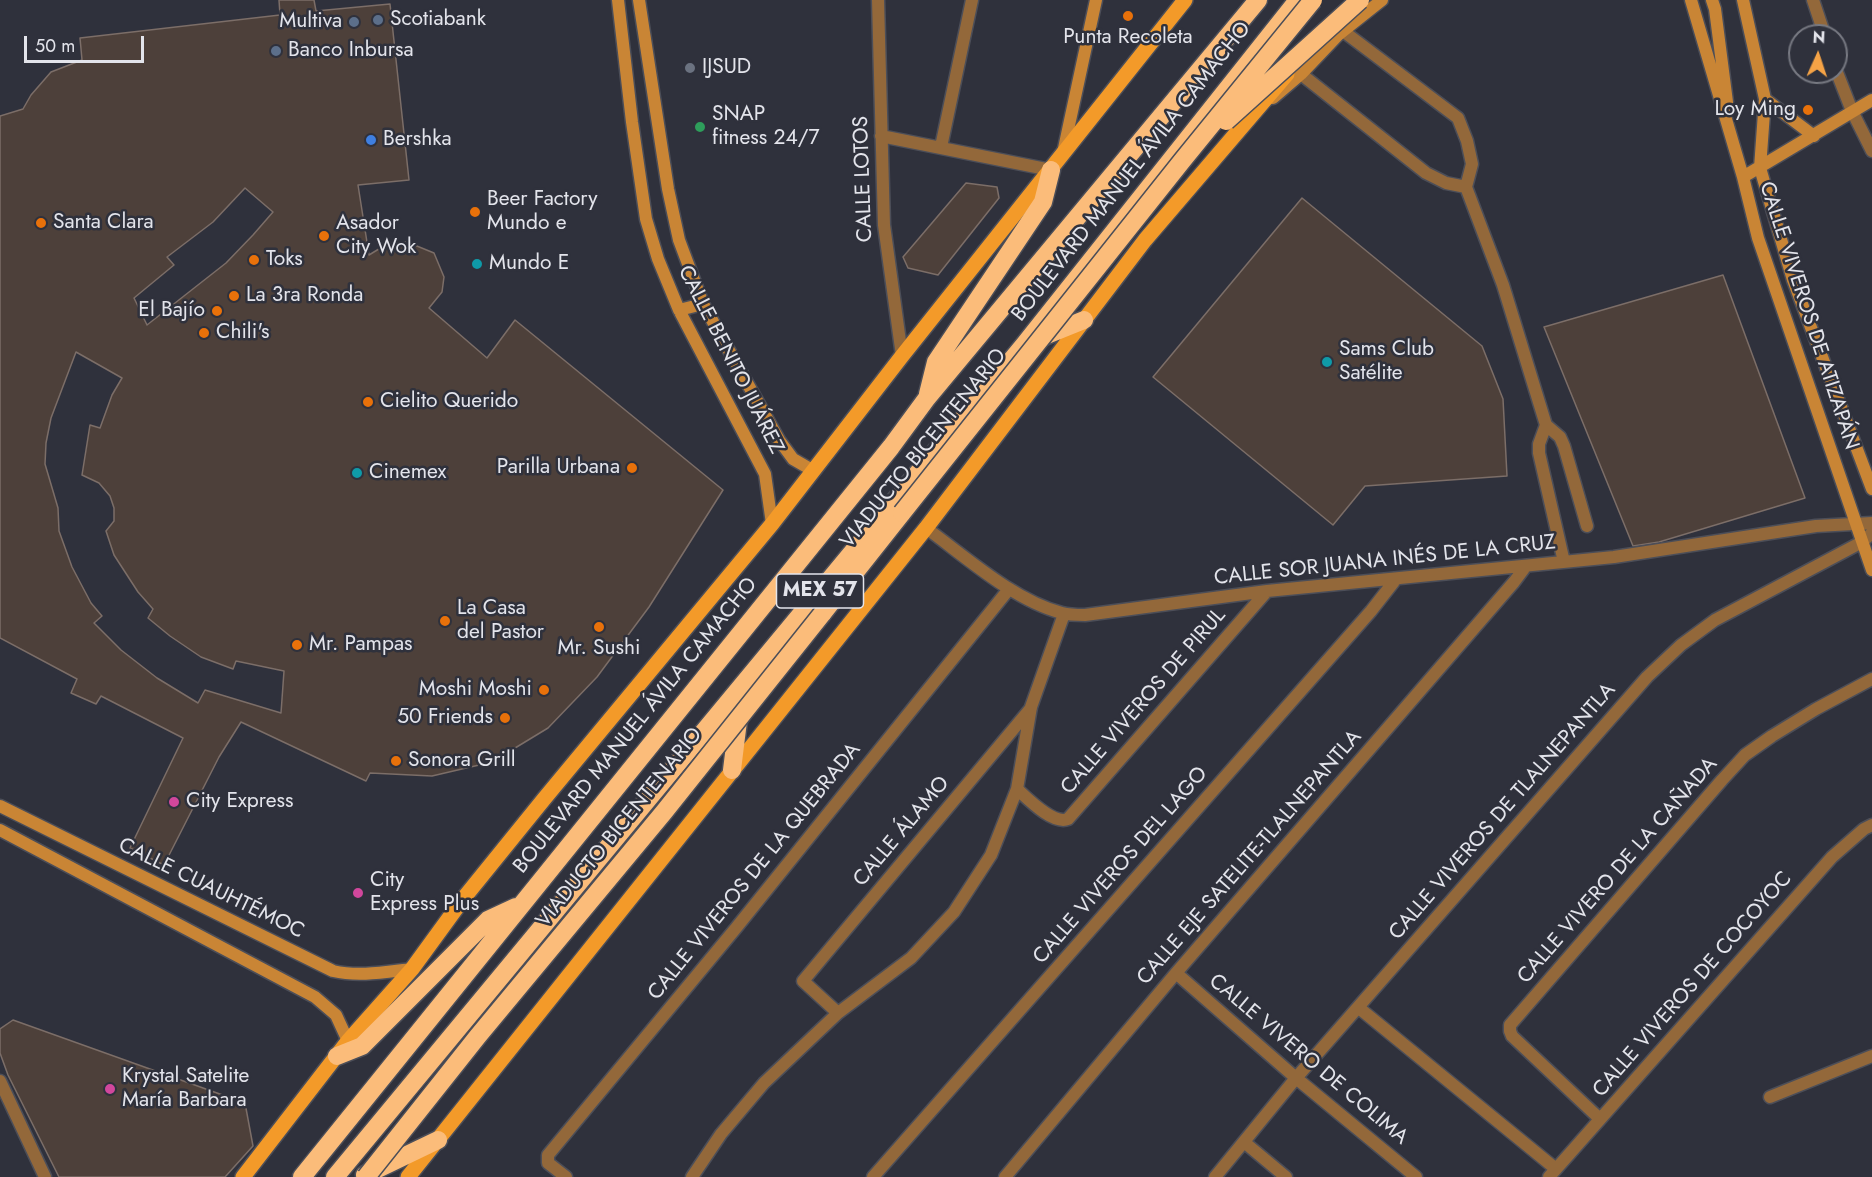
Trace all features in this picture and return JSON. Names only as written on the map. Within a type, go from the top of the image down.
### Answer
[{"type":"highway","name":"BOULEVARD MANUEL ÁVILA CAMACHO","points":[[302,1177],[891,447],[927,398],[1258,0]]},
{"type":"highway","name":"BOULEVARD MANUEL ÁVILA CAMACHO","points":[[335,1177],[1024,345],[1298,0]]},
{"type":"highway","name":"VIADUCTO BICENTENARIO","points":[[366,1177],[486,1027],[664,812],[1182,160],[1313,0]]},
{"type":"highway","points":[[1182,160],[1360,0]]},
{"type":"highway","points":[[927,398],[936,362],[1043,202],[1051,170]]},
{"type":"highway","points":[[1024,345],[1084,320]]},
{"type":"highway","points":[[732,770],[742,686]]},
{"type":"highway","points":[[337,1056],[362,1046],[488,920],[520,905]]},
{"type":"highway","points":[[361,1177],[438,1140]]},
{"type":"main road","name":"CALLE BENITO JUÁREZ","points":[[618,0],[646,219],[658,259],[679,310],[765,474],[772,524]]},
{"type":"main road","name":"CALLE BENITO JUÁREZ","points":[[639,0],[668,189],[679,240],[703,304],[779,440],[793,459],[813,470]]},
{"type":"main road","points":[[1063,154],[1096,0]]},
{"type":"main road","name":"BOULEVARD MANUEL ÁVILA CAMACHO","points":[[243,1177],[348,1041],[412,969],[463,899],[529,817],[772,524],[902,356],[1185,0]]},
{"type":"main road","points":[[408,1177],[926,528],[1144,240],[1256,112],[1347,0]]},
{"type":"main road","points":[[1256,112],[1301,74],[1343,31],[1382,0]]},
{"type":"main road","name":"CALLE VIVEROS DE ATIZAPÁN","points":[[1690,0],[1743,177],[1758,238],[1856,523],[1867,538],[1872,570]]},
{"type":"main road","name":"CALLE VIVEROS DE ATIZAPÁN","points":[[1712,0],[1732,142]]},
{"type":"main road","name":"CALLE VIVEROS DE ATIZAPÁN","points":[[1743,0],[1765,99],[1761,168],[1793,280],[1872,489]]},
{"type":"main road","points":[[1765,99],[1814,136]]},
{"type":"main road","points":[[1743,177],[1872,100]]},
{"type":"main road","points":[[679,310],[703,304]]},
{"type":"main road","name":"CALLE CUAUHTÉMOC","points":[[0,806],[333,971],[365,974],[412,969]]},
{"type":"main road","name":"CALLE CUAUHTÉMOC","points":[[0,830],[315,997],[336,1015],[348,1041]]},
{"type":"main road","points":[[57,860],[68,839]]},
{"type":"street","name":"CALLE LOTOS","points":[[878,0],[884,225],[902,356]]},
{"type":"street","points":[[941,147],[972,0]]},
{"type":"street","points":[[1812,0],[1821,24]]},
{"type":"street","points":[[1343,31],[1458,118],[1467,141],[1472,164],[1466,187],[1503,285],[1546,425],[1560,437],[1564,446],[1587,526]]},
{"type":"street","points":[[1301,74],[1426,173],[1446,183],[1466,187]]},
{"type":"street","points":[[1841,84],[1872,151]]},
{"type":"street","points":[[881,136],[1051,170]]},
{"type":"street","points":[[1546,425],[1539,444],[1539,453],[1564,562]]},
{"type":"street","name":"CALLE SOR JUANA INÉS DE LA CRUZ","points":[[926,528],[1009,588],[1064,614],[1085,615],[1267,591],[1614,557],[1816,526],[1872,523]]},
{"type":"street","name":"CALLE VIVEROS DE TLALNEPANTLA","points":[[1215,1177],[1296,1078],[1647,677],[1680,645],[1715,620],[1867,538]]},
{"type":"street","name":"CALLE EJE SATELITE-TLALNEPANTLA","points":[[1005,1177],[1176,973],[1526,566]]},
{"type":"street","name":"CALLE VIVEROS DEL LAGO","points":[[873,1177],[1363,620],[1396,579]]},
{"type":"street","name":"CALLE VIVEROS DE LA QUEBRADA","points":[[566,1177],[548,1163],[548,1155],[736,928],[1009,588]]},
{"type":"street","name":"CALLE VIVEROS DE PIRUL","points":[[1017,789],[1053,819],[1062,822],[1068,819],[1267,591]]},
{"type":"street","points":[[692,1177],[721,1134],[764,1083],[838,1013],[911,958],[954,912],[991,855],[1017,789],[1032,707],[1064,614]]},
{"type":"street","name":"CALLE VIVERO DE LA CAÑADA","points":[[1600,1119],[1512,1036],[1510,1025],[1722,780],[1746,756],[1772,736],[1816,709],[1872,679]]},
{"type":"street","name":"CALLE ÁLAMO","points":[[838,1013],[802,981],[1032,707]]},
{"type":"street","name":"CALLE VIVEROS DE COCOYOC","points":[[1552,1173],[1832,857],[1864,829],[1872,825]]},
{"type":"street","name":"CALLE VIVERO DE COLIMA","points":[[1176,973],[1296,1078],[1416,1177]]},
{"type":"street","points":[[1359,1008],[1552,1173]]},
{"type":"street","points":[[1770,1097],[1872,1056]]},
{"type":"street","points":[[0,1081],[45,1177]]},
{"type":"street","points":[[1244,1142],[1286,1177]]},
{"type":"building","name":"Mundo E","points":[[279,0],[314,0],[316,11],[390,4],[409,180],[358,185],[369,255],[387,244],[407,242],[434,253],[444,277],[442,292],[429,308],[487,358],[515,320],[723,490],[649,607],[597,677],[548,728],[492,762],[432,776],[370,773],[366,781],[241,722],[219,757],[164,865],[130,848],[183,738],[101,696],[96,704],[71,693],[77,679],[0,638],[0,116],[23,109],[31,95],[51,72],[82,60],[80,38],[280,15]],"holes":[[[245,188],[273,212],[226,263],[147,325],[134,298],[174,265],[167,257],[213,222]],[[76,352],[122,378],[112,395],[100,428],[90,425],[82,475],[99,483],[110,496],[114,508],[114,521],[106,531],[114,555],[138,592],[153,609],[148,618],[201,657],[233,669],[236,661],[284,671],[281,713],[205,690],[198,703],[157,678],[121,650],[94,623],[102,616],[91,603],[72,567],[59,531],[58,508],[45,464],[51,418]]]},
{"type":"building","points":[[966,183],[997,187],[999,198],[938,275],[908,268],[903,257]]},
{"type":"building","name":"Sams Club Satélite","points":[[1302,198],[1482,346],[1503,399],[1507,476],[1365,486],[1333,525],[1153,377]]},
{"type":"building","points":[[1723,275],[1805,498],[1659,542],[1633,546],[1544,327]]},
{"type":"building","name":"Krystal Satelite María Barbara","points":[[13,1020],[245,1103],[253,1146],[225,1177],[59,1177],[8,1075],[0,1053],[0,1029]]},
{"type":"place","name":"Punta Recoleta","points":[[1128,16]]},
{"type":"place","name":"Scotiabank","points":[[378,20]]},
{"type":"place","name":"Multiva","points":[[354,22]]},
{"type":"place","name":"Banco Inbursa","points":[[276,51]]},
{"type":"place","name":"IJSUD","points":[[690,68]]},
{"type":"place","name":"Loy Ming","points":[[1808,110]]},
{"type":"place","name":"SNAP fitness 24/7","points":[[700,127]]},
{"type":"place","name":"Bershka","points":[[371,140]]},
{"type":"place","name":"Beer Factory Mundo e","points":[[475,212]]},
{"type":"place","name":"Santa Clara","points":[[41,223]]},
{"type":"place","name":"Asador City Wok","points":[[324,236]]},
{"type":"place","name":"Toks","points":[[254,260]]},
{"type":"place","name":"Mundo E","points":[[477,264]]},
{"type":"place","name":"La 3ra Ronda","points":[[234,296]]},
{"type":"place","name":"El Bajío","points":[[217,311]]},
{"type":"place","name":"Chili's","points":[[204,333]]},
{"type":"place","name":"Sams Club Satélite","points":[[1327,362]]},
{"type":"place","name":"Cielito Querido","points":[[368,402]]},
{"type":"place","name":"Parilla Urbana","points":[[632,468]]},
{"type":"place","name":"Cinemex","points":[[357,473]]},
{"type":"place","name":"La Casa del Pastor","points":[[445,621]]},
{"type":"place","name":"Mr. Sushi","points":[[599,627]]},
{"type":"place","name":"Mr. Pampas","points":[[297,645]]},
{"type":"place","name":"Moshi Moshi","points":[[544,690]]},
{"type":"place","name":"50 Friends","points":[[505,718]]},
{"type":"place","name":"Sonora Grill","points":[[396,761]]},
{"type":"place","name":"City Express","points":[[174,802]]},
{"type":"place","name":"City Express Plus","points":[[358,893]]},
{"type":"place","name":"Krystal Satelite María Barbara","points":[[110,1089]]}]
